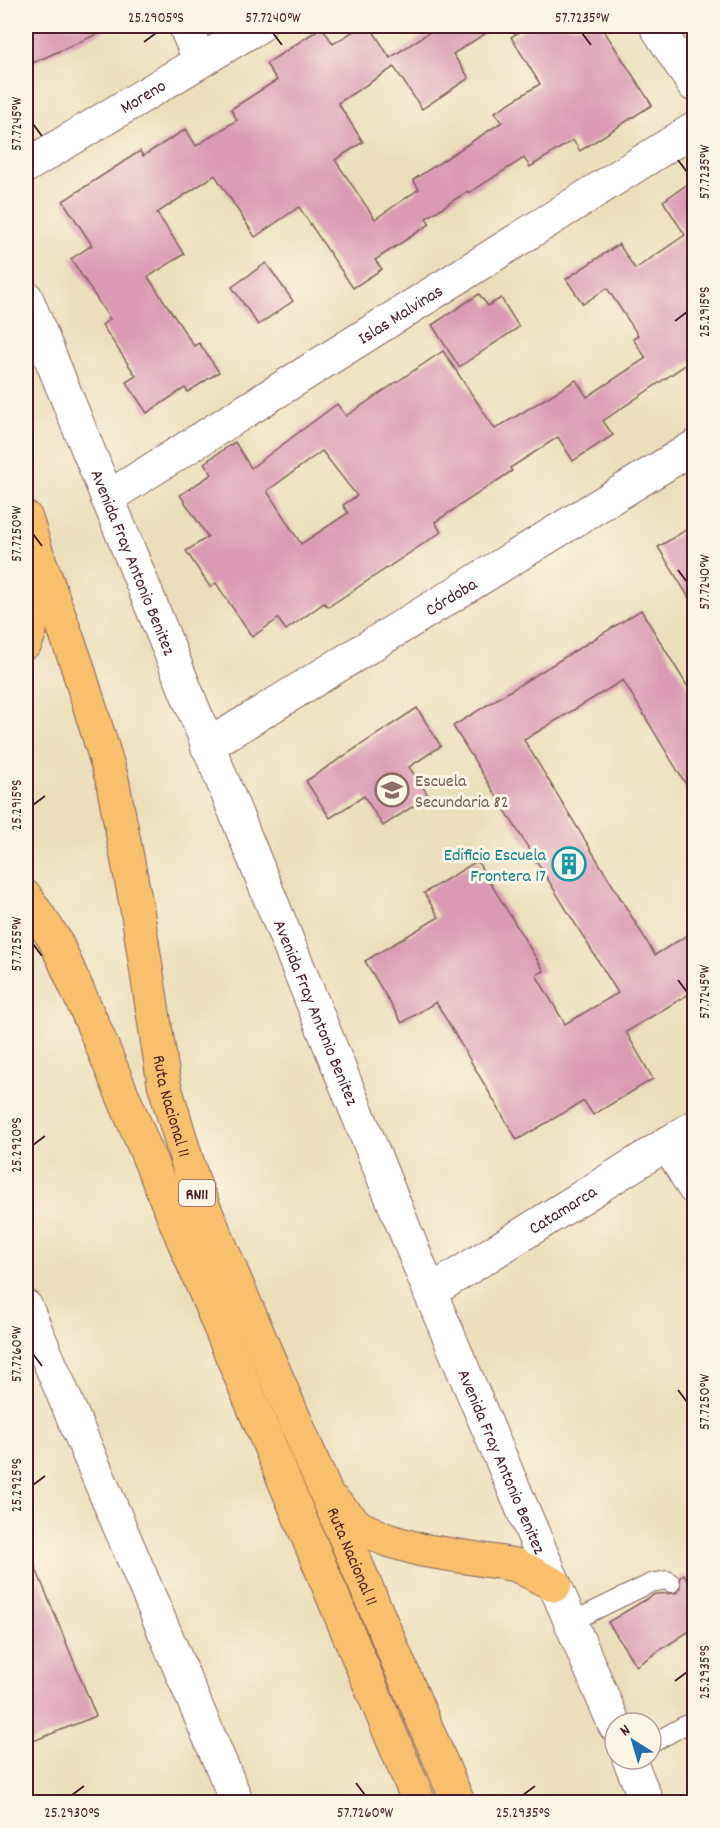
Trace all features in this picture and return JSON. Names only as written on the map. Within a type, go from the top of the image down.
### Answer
[{"type":"highway","name":"Ruta Nacional 11","points":[[26,518],[76,662],[112,779],[137,909],[164,1084],[175,1128],[194,1184],[458,1803]]},
{"type":"highway","name":"Ruta Nacional 11","points":[[26,642],[30,631],[36,551]]},
{"type":"highway","name":"Ruta Nacional 11","points":[[26,897],[55,940],[94,1027],[419,1803]]},
{"type":"highway","points":[[327,1495],[359,1527],[387,1540],[421,1550],[516,1565],[555,1585]]},
{"type":"street","points":[[185,26],[200,61]]},
{"type":"street","name":"Moreno","points":[[26,166],[259,26]]},
{"type":"street","points":[[656,26],[694,85]]},
{"type":"street","name":"Islas Malvinas","points":[[107,498],[694,129]]},
{"type":"street","name":"Avenida Fray Antonio Benitez","points":[[26,297],[430,1292],[609,1711]]},
{"type":"street","name":"Córdoba","points":[[207,746],[694,447]]},
{"type":"street","name":"Catamarca","points":[[430,1292],[694,1127]]},
{"type":"street","points":[[667,1143],[694,1188]]},
{"type":"street","points":[[26,1307],[37,1365],[237,1803]]},
{"type":"street","points":[[634,1771],[647,1803]]},
{"type":"lane","points":[[571,1622],[651,1583],[667,1580],[671,1582]]},
{"type":"lane","points":[[663,1737],[694,1720]]},
{"type":"building","points":[[26,26],[115,26],[26,66]]},
{"type":"building","points":[[362,26],[370,26],[390,58],[439,26],[497,26],[453,54],[469,78],[422,109],[394,67],[338,103],[363,142],[335,160],[375,219],[419,189],[413,180],[502,122],[495,112],[540,84],[511,37],[529,26],[601,26],[652,105],[580,151],[573,140],[530,167],[524,158],[469,193],[468,191],[426,218],[430,224],[375,260],[382,269],[353,288],[299,207],[255,237],[215,175],[157,213],[184,254],[148,277],[194,346],[199,343],[219,372],[188,392],[185,388],[147,413],[126,382],[136,376],[102,325],[110,319],[71,259],[92,245],[63,201],[140,151],[143,156],[186,129],[196,146],[237,120],[231,109],[277,80],[266,64],[322,27],[333,44]]},
{"type":"building","points":[[694,180],[694,359],[603,421],[613,435],[573,461],[558,437],[510,468],[512,471],[435,522],[441,532],[328,607],[324,603],[286,630],[278,619],[252,637],[216,583],[210,587],[186,551],[208,537],[180,495],[212,474],[204,463],[235,442],[251,468],[337,404],[346,416],[443,351],[495,429],[576,380],[587,397],[646,358],[633,339],[638,335],[607,288],[583,304],[566,279],[619,244],[635,269],[685,235],[663,201]],"holes":[[[322,451],[357,496],[343,505],[348,513],[301,544],[267,491]]]},
{"type":"building","points":[[266,263],[293,301],[258,325],[232,287]]},
{"type":"building","points":[[479,294],[488,306],[501,298],[519,327],[459,367],[432,325]]},
{"type":"building","points":[[694,525],[694,606],[658,547]]},
{"type":"building","points":[[641,610],[694,697],[694,798],[623,680],[524,740],[655,955],[694,931],[694,991],[626,1032],[653,1079],[593,1115],[584,1101],[517,1140],[436,1002],[402,1023],[365,961],[439,917],[424,893],[477,861],[544,971],[536,975],[565,1024],[618,993],[453,726]]},
{"type":"building","points":[[417,708],[441,746],[409,767],[429,796],[383,826],[364,796],[330,818],[306,781]]},
{"type":"building","points":[[26,1544],[96,1716],[26,1744]]},
{"type":"building","points":[[684,1574],[694,1591],[694,1628],[636,1666],[608,1622],[655,1594],[676,1593],[680,1589],[680,1577]]},
{"type":"place","name":"Escuela Secundaria 82","points":[[392,790]]},
{"type":"place","name":"Edificio Escuela Frontera 17","points":[[569,864]]}]
